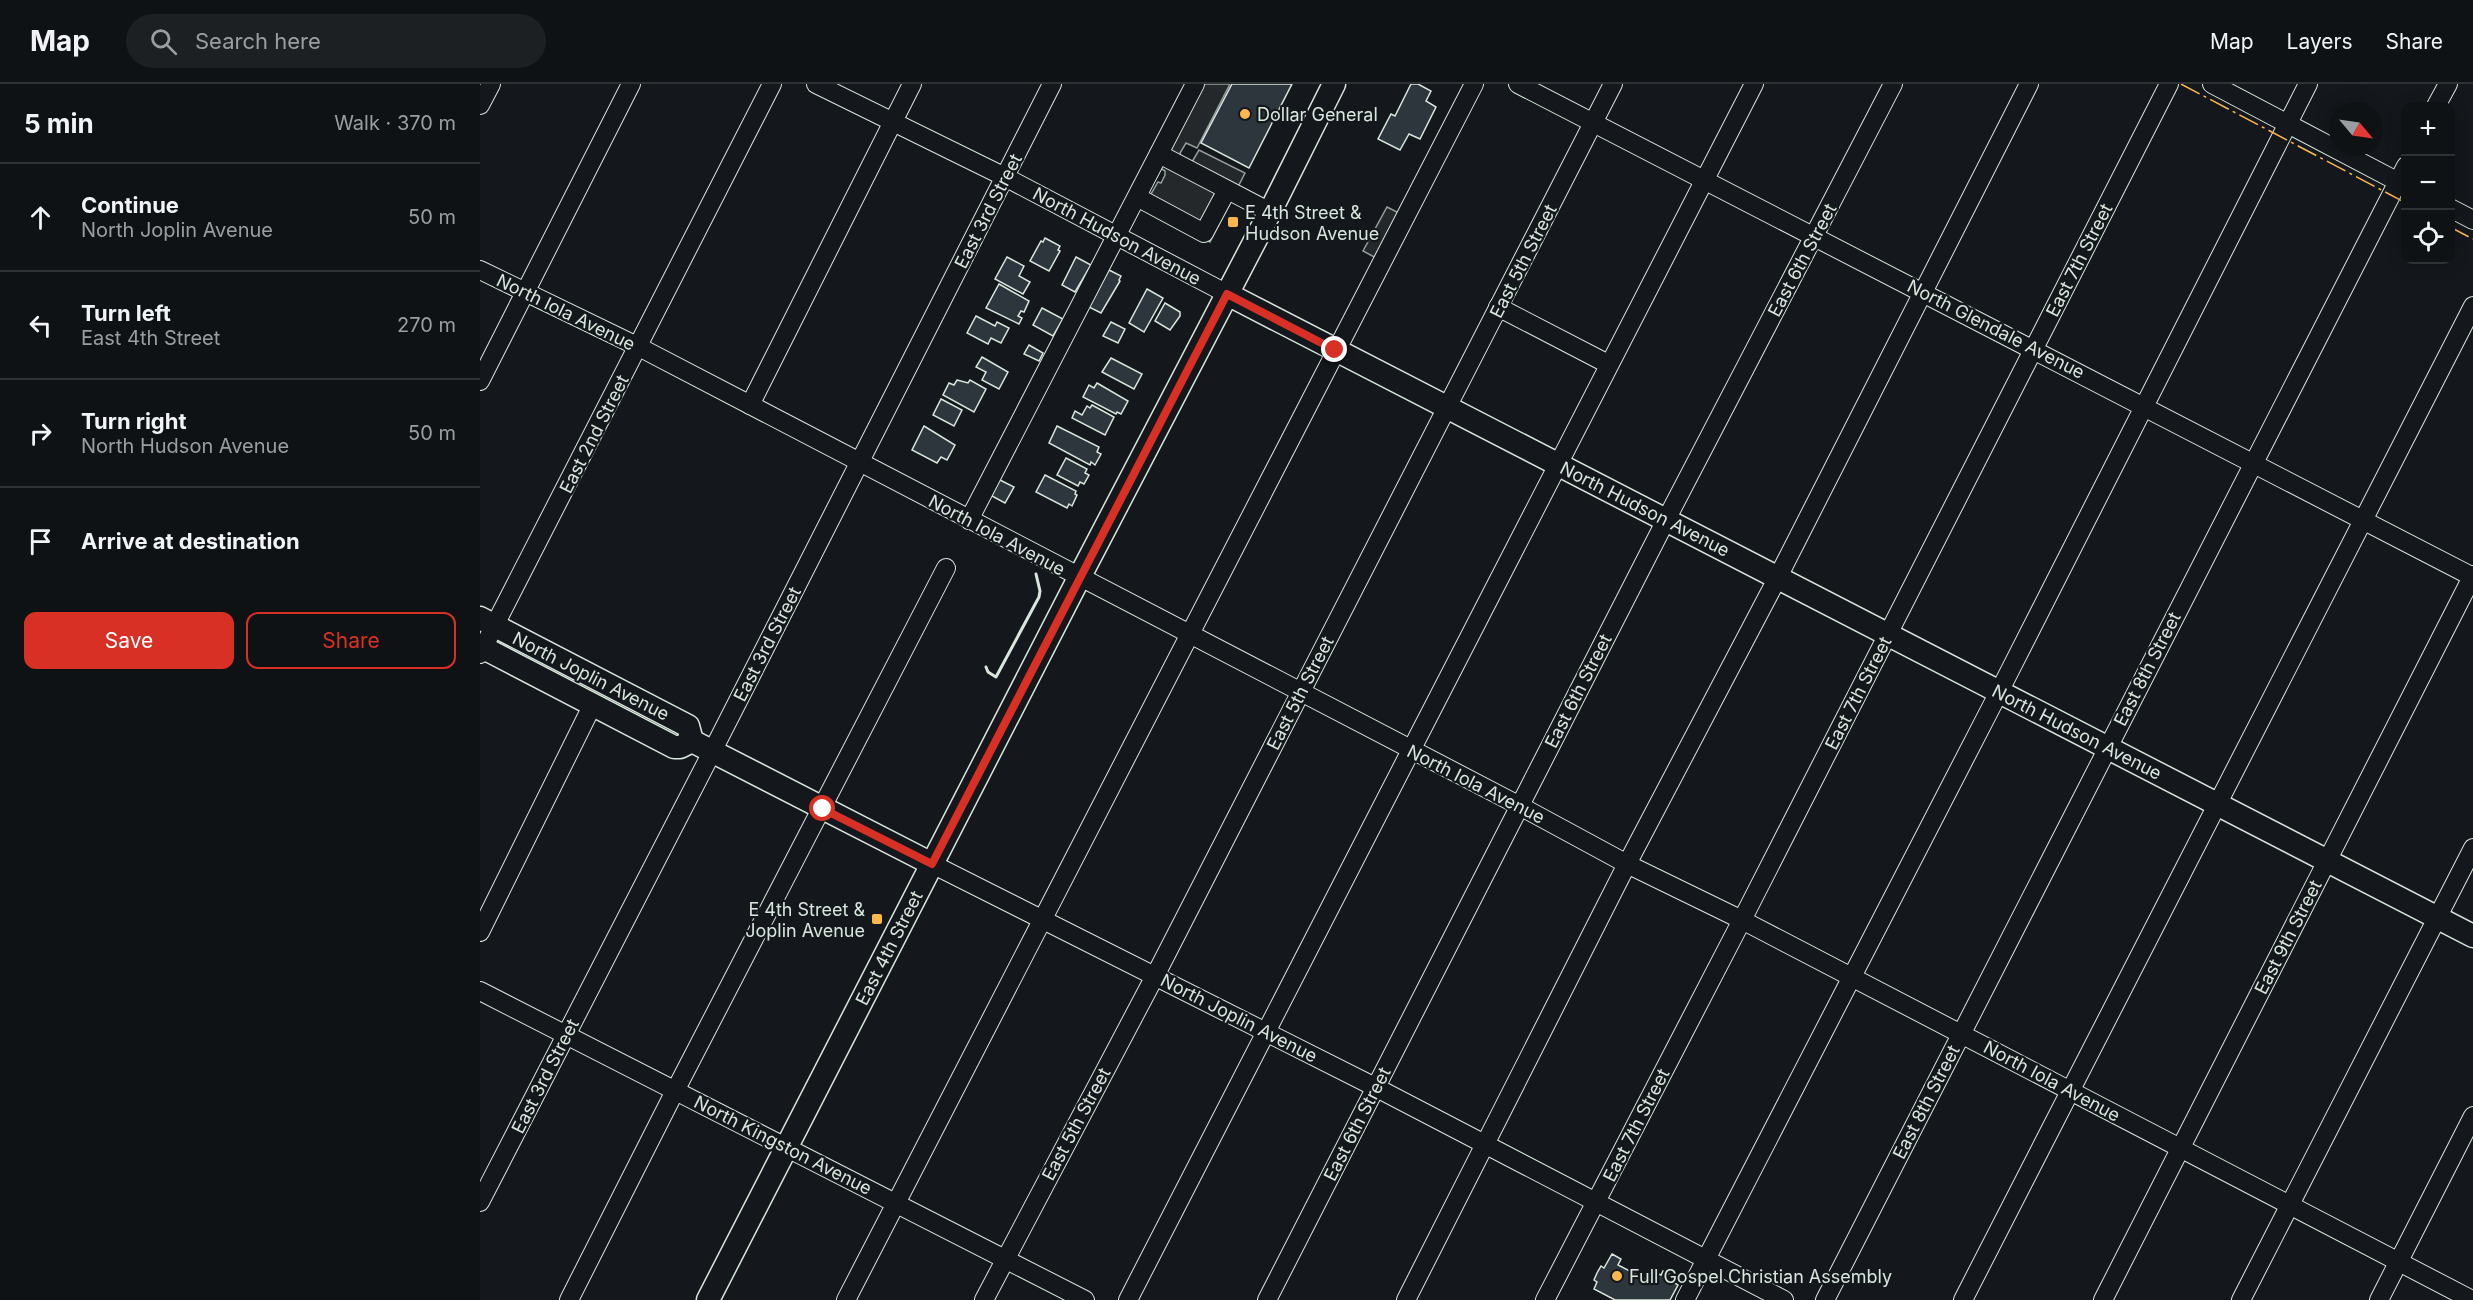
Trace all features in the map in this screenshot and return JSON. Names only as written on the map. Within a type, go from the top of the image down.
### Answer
[{"type":"main road","name":"East 4th Street","points":[[708,1300],[1079,578],[1231,296],[1334,84]]},
{"type":"main road","name":"North Hudson Avenue","points":[[1231,296],[2473,936]]},
{"type":"main road","name":"North Joplin Avenue","points":[[487,622],[688,726],[692,741],[712,752],[932,864]]},
{"type":"main road","name":"North Joplin Avenue","points":[[481,649],[674,747],[680,747],[692,741]]},
{"type":"street","points":[[480,105],[491,84]]},
{"type":"street","points":[[480,381],[631,84]]},
{"type":"street","name":"East 2nd Street","points":[[481,649],[487,622],[639,347],[772,84]]},
{"type":"street","name":"North Hudson Avenue","points":[[816,84],[1005,177],[1231,296]]},
{"type":"street","points":[[750,405],[912,84]]},
{"type":"street","name":"East 3rd Street","points":[[480,1202],[1052,84]]},
{"type":"street","points":[[969,520],[1195,84]]},
{"type":"street","points":[[846,1300],[1474,84]]},
{"type":"street","name":"North Glendale Avenue","points":[[1518,84],[2473,576]]},
{"type":"street","name":"East 5th Street","points":[[984,1300],[1155,976],[1613,84]]},
{"type":"street","points":[[1128,1300],[1754,84]]},
{"type":"street","name":"East 6th Street","points":[[1267,1300],[1666,520],[1893,84]]},
{"type":"street","points":[[1406,1300],[1626,864],[1778,577],[2029,84]]},
{"type":"street","name":"East 7th Street","points":[[1545,1300],[2169,84]]},
{"type":"street","points":[[2212,84],[2287,124],[2401,177]]},
{"type":"street","points":[[1685,1300],[1999,692],[2308,84]]},
{"type":"street","points":[[2438,102],[2448,84]]},
{"type":"street","points":[[1159,154],[1270,212]]},
{"type":"street","name":"East 8th Street","points":[[1825,1300],[2253,463],[2401,182]]},
{"type":"street","points":[[1137,197],[1204,233],[1227,190]]},
{"type":"street","points":[[2455,210],[2473,220]]},
{"type":"street","name":"North Iola Avenue","points":[[480,270],[639,347],[1520,806],[1626,864],[1742,920],[2472,1300]]},
{"type":"street","points":[[1963,1300],[2473,306]]},
{"type":"street","points":[[1498,307],[1608,364]]},
{"type":"street","points":[[569,1300],[946,568]]},
{"type":"street","name":"East 9th Street","points":[[2103,1300],[2473,576]]},
{"type":"street","points":[[480,932],[593,704]]},
{"type":"street","points":[[2241,1300],[2473,849]]},
{"type":"street","name":"North Joplin Avenue","points":[[932,864],[1375,1087],[1784,1300]]},
{"type":"street","name":"North Kingston Avenue","points":[[480,991],[1085,1300]]},
{"type":"street","points":[[2379,1300],[2473,1116]]},
{"type":"shaded area","points":[[1202,84],[1230,84],[1197,148],[1186,143],[1180,153],[1181,157],[1192,162],[1199,150],[1245,173],[1210,242],[1143,208],[1158,182],[1161,183],[1165,175],[1165,171],[1160,168]]},
{"type":"shaded area","points":[[1387,207],[1401,214],[1378,259],[1363,251]]},
{"type":"building","points":[[1232,84],[1292,84],[1249,168],[1201,143]]},
{"type":"building","points":[[1411,84],[1418,84],[1431,91],[1426,101],[1436,107],[1420,139],[1409,134],[1400,150],[1378,139],[1391,114],[1395,116]]},
{"type":"building","points":[[1045,238],[1060,246],[1058,250],[1060,251],[1049,271],[1030,261]]},
{"type":"building","points":[[1007,257],[1024,266],[1019,276],[1030,282],[1023,294],[995,279]]},
{"type":"building","points":[[1076,257],[1091,265],[1075,292],[1062,285]]},
{"type":"building","points":[[1109,270],[1121,276],[1101,313],[1089,307]]},
{"type":"building","points":[[999,284],[1029,301],[1024,312],[1021,311],[1018,316],[1022,318],[1019,324],[986,308]]},
{"type":"building","points":[[1147,289],[1163,298],[1144,332],[1129,323]]},
{"type":"building","points":[[1165,303],[1180,312],[1180,316],[1170,330],[1155,321]]},
{"type":"building","points":[[1042,308],[1063,319],[1053,336],[1033,325]]},
{"type":"building","points":[[976,316],[995,326],[997,322],[1009,328],[1001,343],[991,338],[988,344],[967,333]]},
{"type":"building","points":[[1111,322],[1125,329],[1118,343],[1103,336]]},
{"type":"building","points":[[1029,345],[1043,353],[1039,361],[1024,354]]},
{"type":"building","points":[[982,357],[1008,372],[999,389],[982,380],[986,372],[976,367]]},
{"type":"building","points":[[1111,358],[1142,374],[1134,389],[1102,372]]},
{"type":"building","points":[[957,380],[968,383],[970,380],[986,389],[974,412],[943,395],[949,383],[954,385]]},
{"type":"building","points":[[1097,383],[1128,401],[1121,414],[1117,412],[1116,414],[1083,397],[1089,385],[1094,388]]},
{"type":"building","points":[[941,399],[962,410],[954,426],[933,415]]},
{"type":"building","points":[[1092,405],[1114,417],[1105,435],[1072,418],[1075,411],[1082,415],[1087,406],[1090,408]]},
{"type":"building","points":[[924,426],[955,445],[947,460],[941,457],[937,463],[912,450]]},
{"type":"building","points":[[1057,426],[1099,447],[1097,452],[1101,454],[1095,465],[1091,462],[1090,465],[1049,443]]},
{"type":"building","points":[[1066,458],[1087,469],[1085,473],[1089,475],[1084,484],[1080,482],[1078,486],[1057,475]]},
{"type":"building","points":[[1045,475],[1076,491],[1077,495],[1072,506],[1069,504],[1067,508],[1036,492]]},
{"type":"building","points":[[998,479],[1014,487],[1005,503],[990,495]]},
{"type":"building","name":"Full Gospel Christian Assembly","points":[[1612,1254],[1621,1259],[1618,1265],[1651,1282],[1656,1273],[1661,1275],[1663,1271],[1675,1277],[1673,1282],[1678,1285],[1670,1300],[1615,1300],[1594,1289],[1597,1273],[1601,1266],[1604,1268]]},
{"type":"wall","points":[[986,667],[988,672],[996,677],[1039,597],[1036,574]]},
{"type":"power","points":[[2181,84],[2401,200]]},
{"type":"power","points":[[2455,230],[2473,239]]},
{"type":"place","name":"Dollar General","points":[[1245,114]]},
{"type":"place","name":"E 4th Street & Hudson Avenue","points":[[1233,222]]},
{"type":"place","name":"E 4th Street & Joplin Avenue","points":[[877,919]]},
{"type":"place","name":"Full Gospel Christian Assembly","points":[[1617,1276]]},
{"type":"route","points":[[823,809],[932,864],[1227,294],[1335,350]]}]
